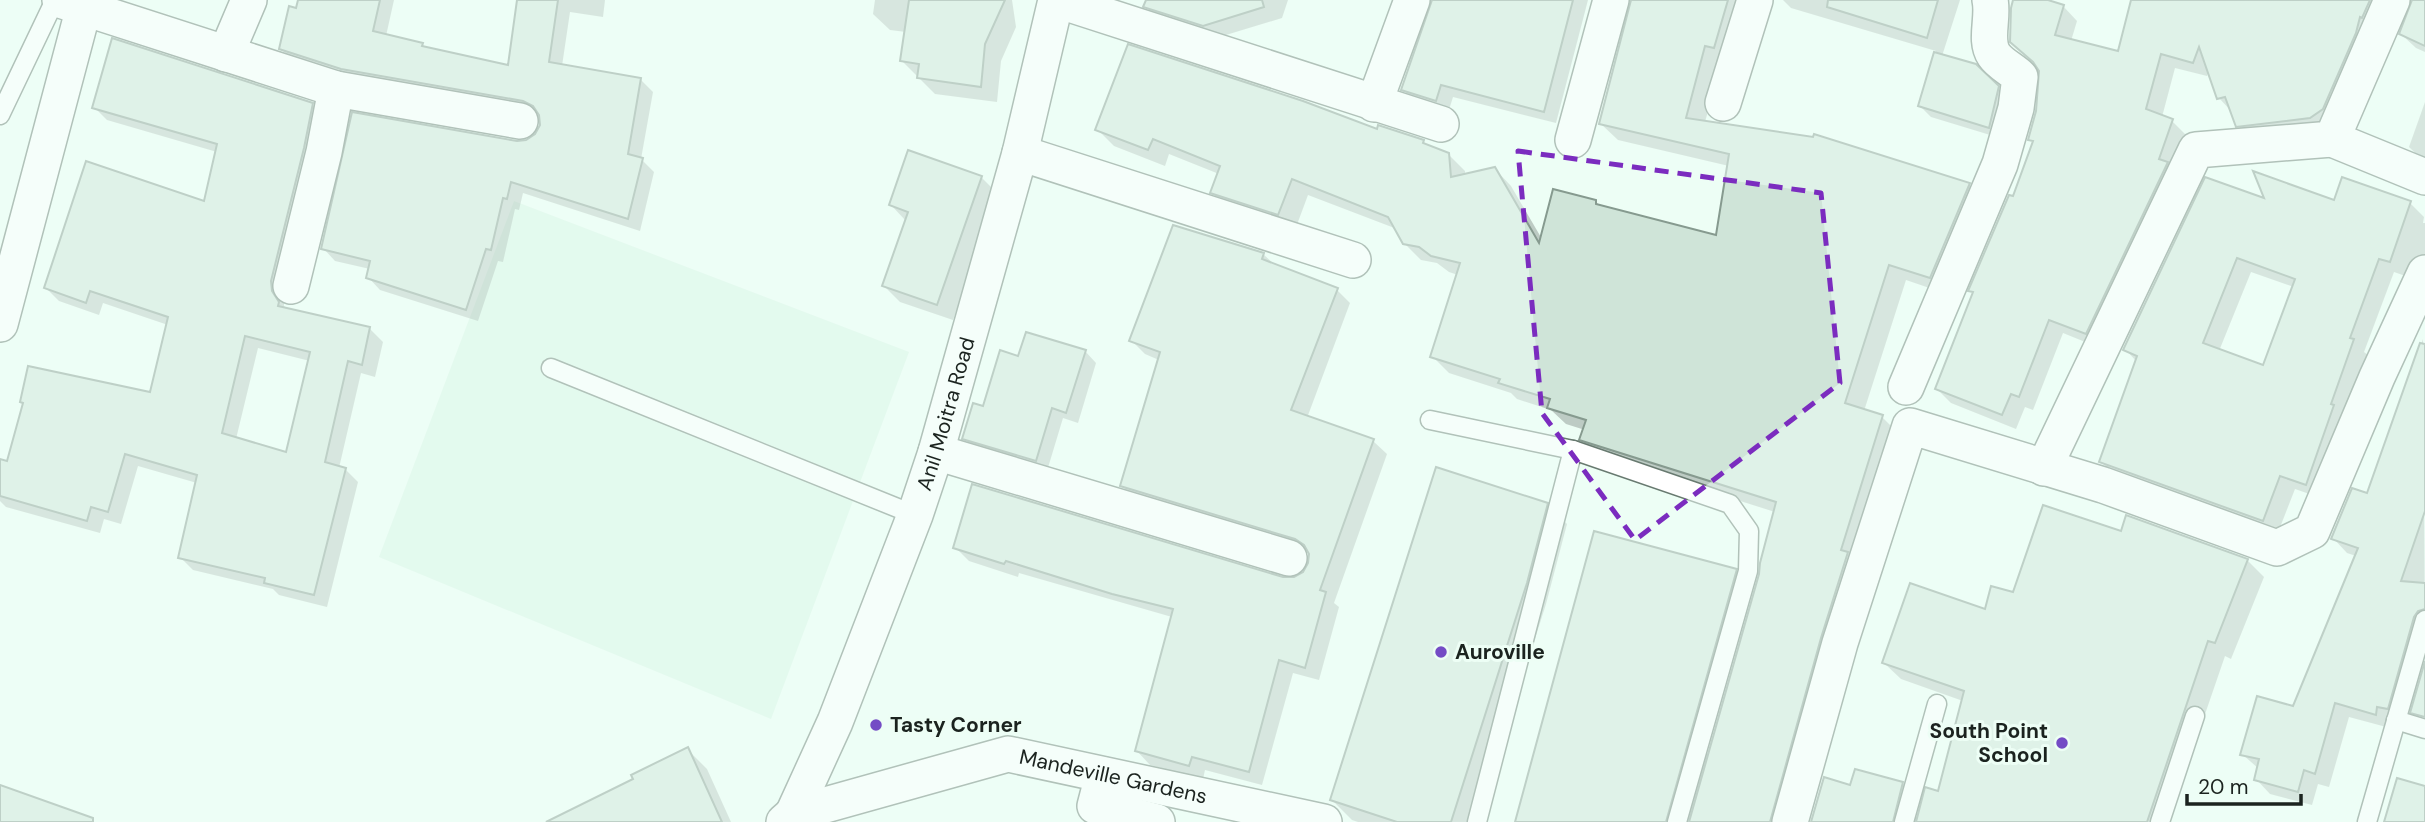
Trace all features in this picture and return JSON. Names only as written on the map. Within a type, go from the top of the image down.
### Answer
[{"type":"street","points":[[226,54],[249,0]]},
{"type":"street","points":[[1056,0],[1441,124]]},
{"type":"street","name":"Anil Moitra Road","points":[[789,818],[835,722],[915,515],[936,452],[1020,153],[1056,0]]},
{"type":"street","points":[[1374,104],[1412,0]]},
{"type":"street","points":[[1573,140],[1611,0]]},
{"type":"street","points":[[1723,103],[1755,0]]},
{"type":"street","points":[[1906,387],[2000,164],[2017,108],[2021,77],[1996,58],[1989,44],[1993,13],[1990,0]]},
{"type":"street","points":[[2333,139],[2392,0]]},
{"type":"street","points":[[0,324],[66,3],[336,89],[520,121]]},
{"type":"street","points":[[291,286],[324,152],[336,89]]},
{"type":"street","points":[[2044,468],[2196,150],[2333,139],[2425,177]]},
{"type":"street","points":[[1020,153],[1353,260]]},
{"type":"street","points":[[1790,822],[1840,643],[1910,426],[2103,485],[2277,548],[2312,531],[2377,377],[2425,273]]},
{"type":"street","points":[[936,452],[1289,558]]},
{"type":"street","name":"Mandeville Gardens","points":[[789,818],[1008,754],[1318,821]]},
{"type":"street","points":[[1103,775],[1095,806],[1157,822]]},
{"type":"lane","points":[[0,115],[66,3]]},
{"type":"lane","points":[[551,368],[915,515]]},
{"type":"lane","points":[[1430,420],[1573,450],[1730,504],[1749,531],[1748,571],[1677,822]]},
{"type":"lane","points":[[1477,822],[1573,450]]},
{"type":"lane","points":[[2367,822],[2425,620]]},
{"type":"lane","points":[[1904,822],[1937,704]]},
{"type":"lane","points":[[2160,822],[2196,716]]},
{"type":"lane","points":[[2396,720],[2425,729]]},
{"type":"highlighted area","points":[[1518,151],[1821,193],[1840,383],[1635,540],[1542,413]]},
{"type":"shaded area","points":[[514,201],[909,352],[771,719],[379,557]]},
{"type":"building","points":[[298,0],[380,0],[373,31],[423,43],[422,46],[508,65],[517,0],[558,0],[549,62],[641,78],[628,154],[643,158],[628,219],[511,182],[507,199],[503,198],[491,250],[486,249],[466,310],[366,278],[370,261],[321,249],[352,112],[517,141],[526,140],[535,134],[540,125],[539,115],[533,106],[523,101],[341,69],[279,49],[289,6],[296,8]]},
{"type":"building","points":[[909,0],[1005,0],[985,44],[981,87],[917,78],[919,64],[900,61]]},
{"type":"building","points":[[1146,0],[1262,0],[1264,7],[1203,26],[1143,7]]},
{"type":"building","points":[[1432,0],[1573,0],[1544,112],[1441,85],[1436,101],[1401,90]]},
{"type":"building","points":[[1631,0],[1728,0],[1714,48],[1705,46],[1686,118],[1813,137],[1814,134],[1970,183],[1930,278],[1889,265],[1845,403],[1883,415],[1841,550],[1848,552],[1770,822],[1689,822],[1759,574],[1776,502],[1579,440],[1586,420],[1547,408],[1550,399],[1498,383],[1500,379],[1430,357],[1460,263],[1431,256],[1419,247],[1403,244],[1388,217],[1292,179],[1278,215],[1210,193],[1220,166],[1153,139],[1148,150],[1095,130],[1128,44],[1303,101],[1377,129],[1378,125],[1424,140],[1423,143],[1449,153],[1451,177],[1495,167],[1539,243],[1553,189],[1596,200],[1596,204],[1716,235],[1729,154],[1599,124]]},
{"type":"building","points":[[1828,0],[1938,0],[1927,38],[1827,7]]},
{"type":"building","points":[[2013,0],[2048,0],[2064,5],[2055,35],[2118,51],[2131,0],[2370,0],[2362,18],[2360,17],[2356,33],[2323,109],[2310,118],[2236,127],[2225,97],[2217,99],[2199,47],[2193,63],[2161,54],[2146,109],[2173,119],[2159,159],[2168,162],[2086,334],[2049,320],[2019,397],[2011,394],[2002,415],[1935,389],[1973,292],[1968,291],[2009,195],[2013,196],[2033,141],[2028,140],[2036,111],[2039,71],[2033,62],[2010,42]]},
{"type":"building","points":[[2412,0],[2425,0],[2425,46],[2399,34]]},
{"type":"building","points":[[112,38],[313,103],[271,281],[272,291],[279,302],[278,306],[370,327],[362,365],[348,361],[325,462],[346,468],[314,595],[264,583],[265,578],[178,558],[197,475],[125,454],[108,512],[91,507],[87,521],[0,496],[0,459],[7,461],[23,403],[20,402],[28,366],[150,392],[168,317],[90,291],[86,303],[44,288],[86,161],[204,201],[217,144],[92,108]],"holes":[[[245,336],[310,352],[286,452],[222,433]]]},
{"type":"building","points":[[1934,52],[1976,64],[1999,86],[1989,128],[1918,106]]},
{"type":"building","points":[[908,150],[982,176],[937,305],[882,286],[908,212],[889,205]]},
{"type":"building","points":[[2253,171],[2334,200],[2342,177],[2411,201],[2390,262],[2379,259],[2350,338],[2354,339],[2306,485],[2280,476],[2263,521],[2099,462],[2137,356],[2123,350],[2205,177],[2264,198]],"holes":[[[2237,258],[2295,279],[2263,365],[2203,343]]]},
{"type":"building","points":[[1173,225],[1264,253],[1262,259],[1338,288],[1291,410],[1374,439],[1320,590],[1326,592],[1305,668],[1279,660],[1249,772],[1192,757],[1189,766],[1135,751],[1173,609],[953,548],[972,484],[1283,577],[1294,577],[1303,572],[1309,554],[1304,545],[1295,539],[1120,486],[1160,352],[1129,341]]},
{"type":"building","points":[[1026,332],[1086,350],[1066,413],[1052,408],[1036,461],[962,439],[973,403],[983,406],[1000,350],[1018,356]]},
{"type":"building","points":[[2420,343],[2425,344],[2425,511],[2401,581],[2425,583],[2425,609],[2418,611],[2414,617],[2388,709],[2377,707],[2376,715],[2335,703],[2315,774],[2304,770],[2298,792],[2254,780],[2259,759],[2240,755],[2257,696],[2293,706],[2358,548],[2331,539],[2352,488],[2367,493]]},
{"type":"building","name":"Auroville","points":[[1436,467],[1548,503],[1527,583],[1451,822],[1397,822],[1330,800]]},
{"type":"building","points":[[2043,505],[2121,531],[2126,515],[2248,559],[2215,643],[2208,641],[2147,822],[1916,822],[1925,787],[1938,791],[1964,691],[1882,663],[1910,583],[1985,609],[1991,586],[2013,592]]},
{"type":"building","points":[[1594,531],[1737,569],[1666,822],[1515,822]]},
{"type":"building","points":[[2425,661],[2425,717],[2410,713]]},
{"type":"building","points":[[688,747],[722,822],[546,822],[633,779],[631,775]]},
{"type":"building","points":[[1855,769],[1903,782],[1893,822],[1811,822],[1824,777],[1850,785]]},
{"type":"building","points":[[2397,778],[2425,786],[2425,822],[2384,822]]},
{"type":"building","points":[[0,785],[93,818],[93,822],[0,822]]},
{"type":"place","name":"Auroville","points":[[1441,652]]},
{"type":"place","name":"Tasty Corner","points":[[876,725]]},
{"type":"place","name":"South Point School","points":[[2062,743]]}]
